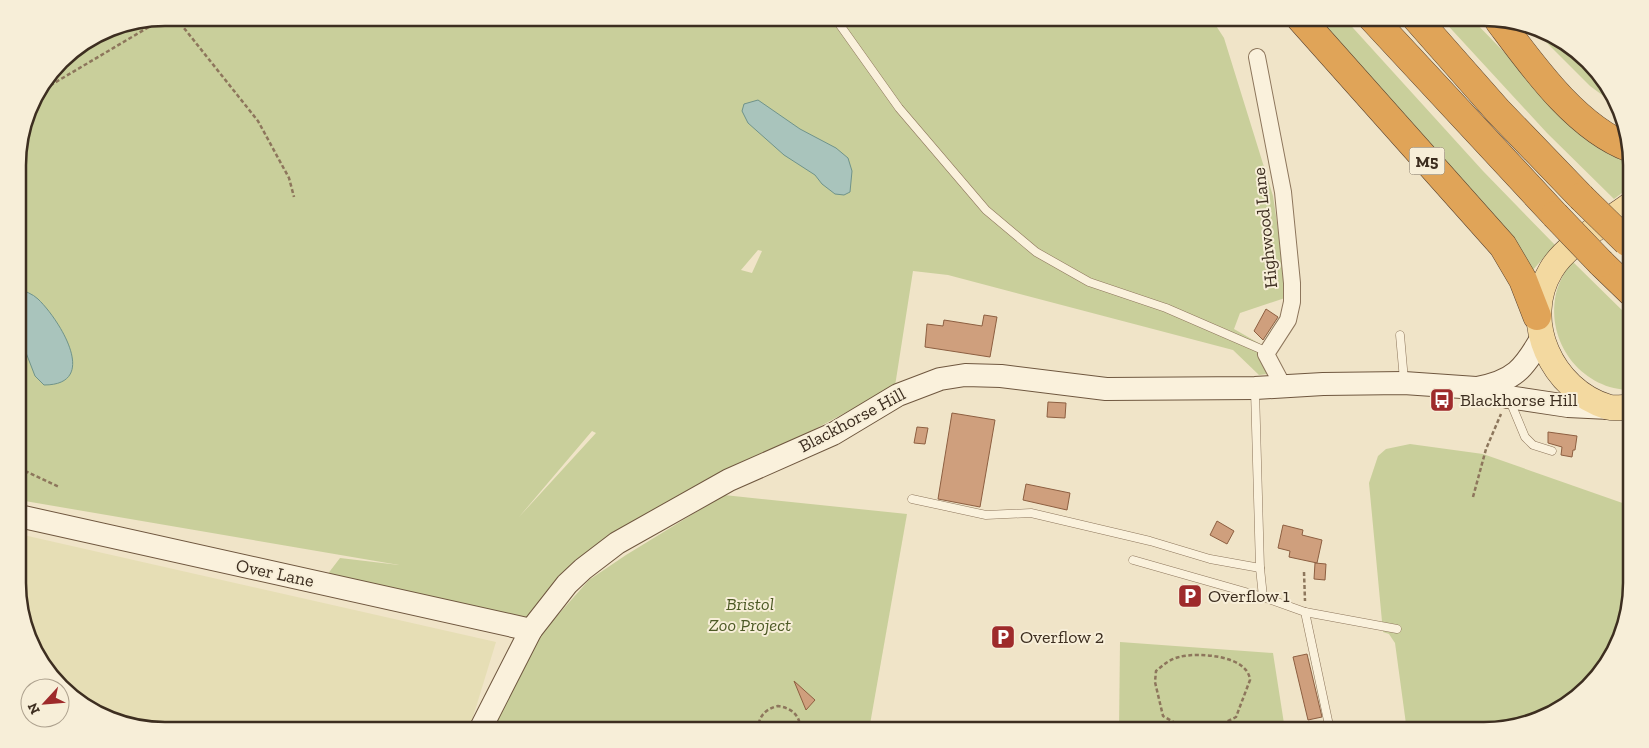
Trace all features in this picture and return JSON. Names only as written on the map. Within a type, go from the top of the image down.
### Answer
[{"type":"highway","name":"M5","points":[[1307,26],[1503,246],[1523,280],[1540,327]]},
{"type":"highway","points":[[1380,26],[1555,215],[1623,284]]},
{"type":"highway","points":[[1423,26],[1498,111],[1623,238]]},
{"type":"highway","points":[[1505,28],[1542,78],[1560,96],[1590,124],[1621,143]]},
{"type":"highway","points":[[1511,29],[1571,86],[1597,108],[1614,119]]},
{"type":"main road","points":[[1476,388],[1500,384],[1517,371],[1533,354],[1540,327],[1540,294],[1552,268],[1565,253],[1623,211]]},
{"type":"main road","points":[[1540,327],[1562,377],[1583,395],[1623,406]]},
{"type":"main road","name":"Blackhorse Hill","points":[[484,722],[531,630],[567,584],[617,543],[729,480],[833,434],[898,395],[918,386],[940,379],[965,375],[1001,376],[1106,389],[1255,388],[1404,383],[1476,388]]},
{"type":"main road","points":[[1476,388],[1508,397],[1568,406],[1623,407]]},
{"type":"main road","name":"Over Lane","points":[[26,518],[531,630]]},
{"type":"street","name":"Highwood Lane","points":[[1257,57],[1283,192],[1292,283],[1292,302],[1288,320],[1266,354]]},
{"type":"street","points":[[1266,354],[1283,386]]},
{"type":"lane","points":[[841,26],[899,108],[980,203],[1036,252],[1090,282],[1166,308],[1263,350],[1266,354]]},
{"type":"lane","points":[[1400,335],[1404,383]]},
{"type":"lane","points":[[1255,388],[1260,568],[1263,597]]},
{"type":"lane","points":[[1508,397],[1525,437],[1532,444],[1552,451]]},
{"type":"lane","points":[[912,499],[986,514],[1031,513],[1150,541],[1210,559],[1260,568]]},
{"type":"lane","points":[[1133,560],[1263,597],[1305,612],[1398,629]]},
{"type":"lane","points":[[1305,612],[1328,721]]},
{"type":"path","points":[[183,27],[258,122],[289,178],[294,197]]},
{"type":"path","points":[[54,83],[147,28]]},
{"type":"path","points":[[1474,497],[1486,449],[1508,397]]},
{"type":"path","points":[[26,472],[59,487]]},
{"type":"path","points":[[1304,572],[1305,612]]},
{"type":"path","points":[[1172,721],[1163,716],[1156,682],[1156,671],[1178,656],[1198,655],[1230,660],[1246,670],[1249,675],[1250,680],[1236,717],[1228,721]]},
{"type":"path","points":[[759,722],[764,713],[778,706],[794,712],[799,722]]},
{"type":"shaded area","points":[[26,536],[496,642],[472,722],[165,722],[138,719],[112,711],[81,693],[70,684],[70,678],[64,678],[45,652],[37,636],[27,601]]},
{"type":"green space","points":[[1216,26],[1224,38],[1273,196],[1288,297],[1240,313],[1234,329],[1269,349],[1273,373],[1259,375],[1233,350],[948,275],[913,271],[895,386],[592,549],[526,619],[327,575],[340,558],[399,565],[26,501],[27,147],[37,112],[50,88],[67,67],[88,50],[112,37],[129,31],[156,27]],"holes":[[[758,250],[762,251],[752,273],[741,270]],[[592,431],[596,433],[519,517]]]},
{"type":"green space","points":[[1322,26],[1351,26],[1483,171],[1555,245],[1532,271]]},
{"type":"green space","points":[[1448,26],[1479,26],[1567,117],[1622,152],[1623,192],[1614,199],[1547,133]]},
{"type":"green space","points":[[1545,41],[1568,55],[1582,67],[1604,97],[1590,86]]},
{"type":"green space","points":[[1572,261],[1623,311],[1623,389],[1598,382],[1584,374],[1564,348],[1557,333],[1554,316],[1555,299],[1561,279]]},
{"type":"green space","points":[[1410,444],[1483,454],[1623,503],[1623,583],[1620,610],[1615,627],[1604,652],[1594,667],[1582,681],[1561,698],[1545,707],[1511,719],[1493,721],[1406,721],[1395,643],[1389,634],[1383,632],[1369,483],[1378,456],[1386,449]]},
{"type":"green space","name":"Bristol Zoo Project","points":[[724,495],[907,514],[871,721],[496,722],[540,635],[589,580]]},
{"type":"green space","points":[[1120,642],[1273,653],[1284,721],[1119,721]]},
{"type":"water","points":[[758,100],[800,129],[836,148],[848,158],[852,171],[850,192],[844,195],[835,194],[822,184],[815,175],[784,155],[748,123],[742,111],[744,104]]},
{"type":"water","points":[[27,292],[38,299],[56,321],[64,335],[73,363],[70,374],[61,382],[44,385],[35,376],[27,354]]},
{"type":"building","points":[[1266,309],[1278,317],[1263,340],[1254,331]]},
{"type":"building","points":[[984,315],[997,317],[990,357],[925,347],[927,324],[943,326],[944,320],[982,326]]},
{"type":"building","points":[[1048,402],[1066,403],[1065,418],[1047,417]]},
{"type":"building","points":[[952,413],[995,420],[980,507],[938,499]]},
{"type":"building","points":[[917,427],[928,428],[925,444],[914,443]]},
{"type":"building","points":[[1548,432],[1577,436],[1572,457],[1561,455],[1562,447],[1548,443]]},
{"type":"building","points":[[1026,484],[1070,493],[1067,510],[1023,500]]},
{"type":"building","points":[[1217,521],[1234,531],[1227,544],[1210,535]]},
{"type":"building","points":[[1283,525],[1303,530],[1302,535],[1322,540],[1317,563],[1289,557],[1290,551],[1278,548]]},
{"type":"building","points":[[1315,563],[1326,564],[1325,580],[1314,579]]},
{"type":"building","points":[[1307,654],[1322,717],[1308,720],[1293,657]]},
{"type":"building","points":[[794,681],[815,700],[806,710]]},
{"type":"place","name":"Blackhorse Hill","points":[[1442,400]]},
{"type":"place","name":"Overflow 1","points":[[1190,596]]},
{"type":"place","name":"Overflow 2","points":[[1003,637]]}]
